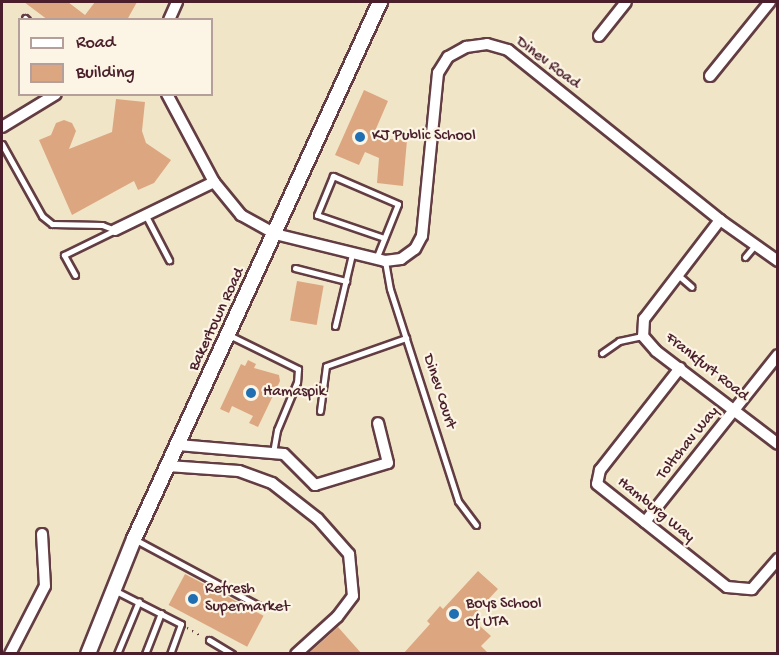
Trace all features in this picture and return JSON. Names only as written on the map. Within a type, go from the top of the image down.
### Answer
[{"type":"street","points":[[170,18],[177,2]]},
{"type":"street","name":"Bakertown Road","points":[[88,654],[134,539],[230,334],[380,2]]},
{"type":"street","points":[[599,36],[626,2]]},
{"type":"street","points":[[710,76],[770,2]]},
{"type":"street","name":"Dinev Road","points":[[380,261],[401,259],[415,249],[422,236],[438,73],[448,57],[466,47],[480,45],[508,50],[720,219],[777,261]]},
{"type":"street","points":[[2,127],[53,96]]},
{"type":"street","points":[[168,96],[214,182],[241,215],[275,234],[380,261]]},
{"type":"street","points":[[115,230],[214,182]]},
{"type":"street","name":"Frankfurt Road","points":[[720,219],[644,319],[643,336],[777,444]]},
{"type":"street","name":"Toltchav Way","points":[[645,522],[736,410],[777,355]]},
{"type":"street","name":"Hamburg Way","points":[[680,368],[598,475],[597,484],[727,587],[749,590],[777,559]]},
{"type":"street","points":[[178,445],[284,454],[315,485],[387,463],[378,423]]},
{"type":"street","points":[[168,466],[239,471],[281,487],[318,519],[349,554],[355,583],[348,605],[296,654]]},
{"type":"street","points":[[10,654],[45,586],[42,534]]},
{"type":"lane","points":[[2,144],[42,216],[51,224],[102,225],[115,230]]},
{"type":"lane","points":[[380,261],[384,238],[398,204],[333,176],[316,215],[384,238]]},
{"type":"lane","points":[[146,216],[169,260]]},
{"type":"lane","points":[[75,275],[64,255],[115,230]]},
{"type":"lane","points":[[745,257],[755,245]]},
{"type":"lane","points":[[335,326],[352,254]]},
{"type":"lane","name":"Dinev Court","points":[[380,261],[458,501],[476,525]]},
{"type":"lane","points":[[295,268],[346,281]]},
{"type":"lane","points":[[678,275],[693,287]]},
{"type":"lane","points":[[230,334],[298,369],[297,382],[276,430],[273,452]]},
{"type":"lane","points":[[602,353],[619,341],[643,336]]},
{"type":"lane","points":[[320,411],[326,366],[406,338]]},
{"type":"lane","points":[[134,539],[259,606]]},
{"type":"lane","points":[[113,589],[181,624],[170,654]]},
{"type":"lane","points":[[117,654],[139,601]]},
{"type":"lane","points":[[145,654],[161,613]]},
{"type":"lane","points":[[209,640],[232,654]]},
{"type":"path","points":[[181,624],[209,640]]},
{"type":"building","points":[[24,2],[68,2],[85,15],[95,2],[137,2],[128,18],[45,18]]},
{"type":"building","name":"KJ Public School","points":[[364,90],[388,101],[372,138],[407,140],[403,186],[377,183],[379,158],[365,152],[359,165],[335,155]]},
{"type":"building","points":[[116,99],[145,102],[142,131],[146,143],[171,160],[154,183],[138,190],[134,181],[72,215],[39,140],[51,135],[56,123],[64,120],[72,123],[76,131],[69,149],[112,132]]},
{"type":"building","points":[[297,281],[324,286],[317,325],[290,320]]},
{"type":"building","name":"Hamaspik","points":[[248,360],[256,364],[254,368],[279,375],[280,381],[258,427],[249,423],[253,416],[232,406],[229,413],[220,409],[241,364],[245,366]]},
{"type":"building","name":"Boys School of UTA","points":[[478,571],[498,589],[471,618],[491,636],[481,646],[489,654],[403,654],[430,624],[427,621],[440,606],[443,609]]},
{"type":"building","points":[[185,574],[264,616],[247,647],[169,605]]},
{"type":"building","points":[[338,627],[362,654],[308,654]]},
{"type":"place","name":"KJ Public School","points":[[360,137]]},
{"type":"place","name":"Hamaspik","points":[[251,393]]},
{"type":"place","name":"Refresh Supermarket","points":[[193,599]]},
{"type":"place","name":"Boys School of UTA","points":[[454,614]]}]
